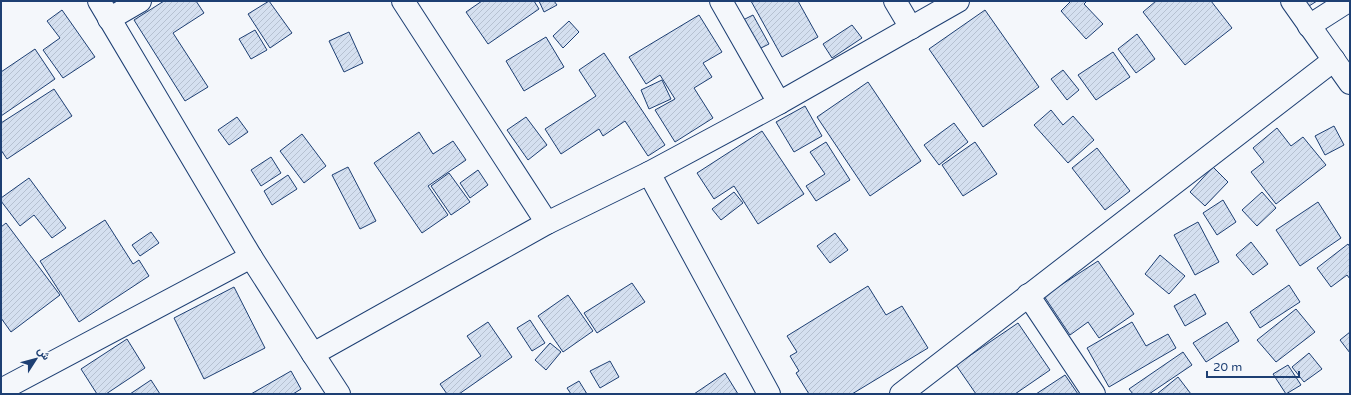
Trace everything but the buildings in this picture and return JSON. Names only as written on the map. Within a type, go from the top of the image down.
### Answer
[{"type":"street","points":[[140,1],[104,10],[251,256],[339,394]]},
{"type":"street","points":[[403,1],[547,223]]},
{"type":"street","points":[[721,1],[779,103]]},
{"type":"street","points":[[895,1],[911,28]]},
{"type":"street","points":[[313,354],[547,223],[648,173],[779,103],[958,1]]},
{"type":"street","points":[[1292,1],[1350,83]]},
{"type":"street","points":[[1309,26],[1348,1]]},
{"type":"street","points":[[901,394],[1334,60]]},
{"type":"street","points":[[648,173],[769,394]]},
{"type":"street","points":[[1,390],[251,256]]},
{"type":"street","points":[[1028,295],[1094,394]]}]
